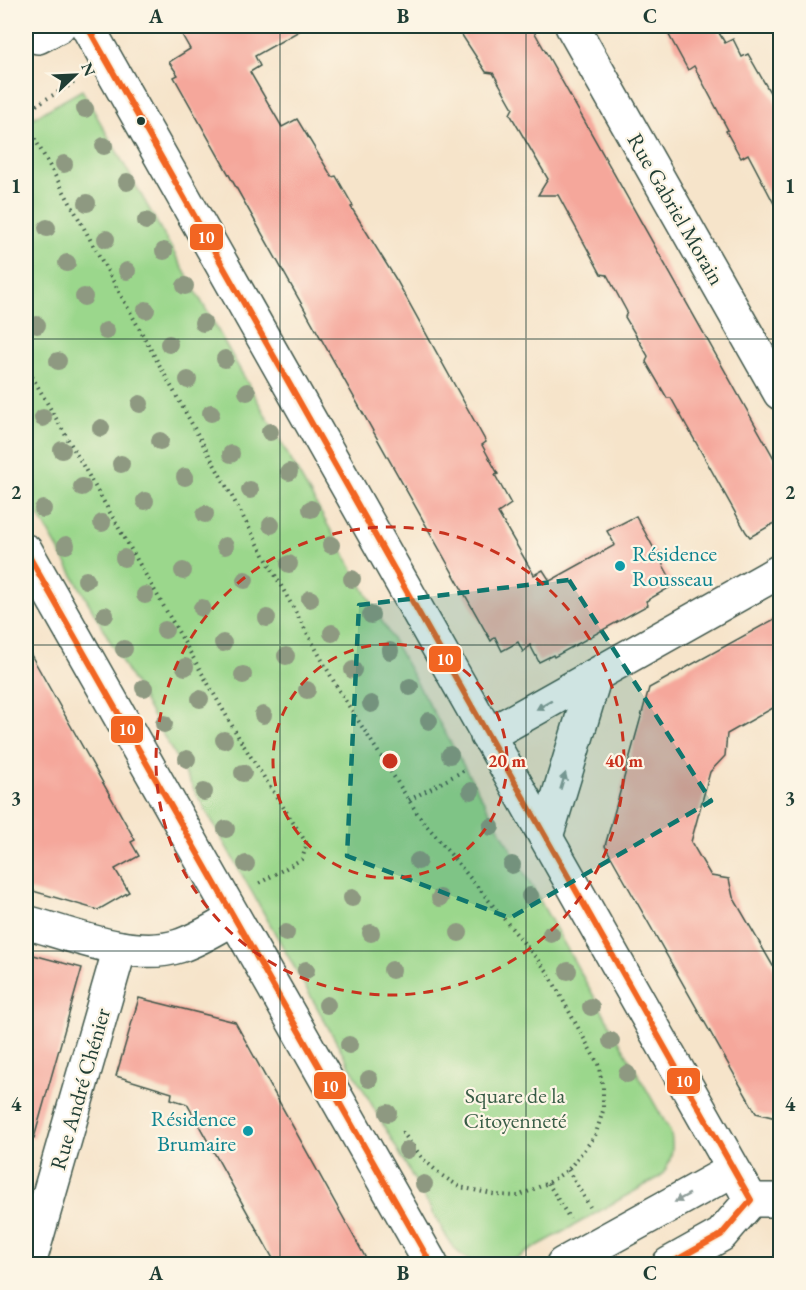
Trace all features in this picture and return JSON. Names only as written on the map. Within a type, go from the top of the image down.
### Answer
[{"type":"street","points":[[87,26],[733,1170],[766,1200],[721,1235],[669,1264]]},
{"type":"street","name":"Rue Gabriel Morain","points":[[572,26],[780,393]]},
{"type":"street","points":[[26,551],[431,1264]]},
{"type":"street","points":[[488,736],[780,571]]},
{"type":"street","points":[[546,837],[595,676]]},
{"type":"street","points":[[26,922],[120,948],[141,951],[178,946],[233,919]]},
{"type":"street","name":"Rue André Chénier","points":[[29,1264],[120,948]]},
{"type":"street","points":[[563,1264],[733,1170]]},
{"type":"path","points":[[26,111],[108,63]]},
{"type":"path","points":[[26,123],[338,689],[419,816],[547,971],[598,1064],[603,1087],[603,1111],[595,1136],[568,1170],[548,1183],[518,1196],[479,1192],[460,1187],[441,1174],[413,1148],[402,1132],[390,1136]]},
{"type":"path","points":[[26,366],[242,743],[307,844],[302,859],[263,880]]},
{"type":"path","points":[[409,800],[464,770]]},
{"type":"path","points":[[568,1170],[608,1239]]},
{"type":"highlighted area","points":[[569,580],[711,801],[510,918],[347,856],[359,605]]},
{"type":"green space","name":"Square de la Citoyenneté","points":[[82,90],[670,1131],[671,1156],[660,1177],[507,1263],[486,1265],[473,1262],[450,1243],[26,492],[26,122]]},
{"type":"building","points":[[177,26],[308,26],[255,56],[260,66],[250,72],[282,127],[297,119],[332,177],[336,176],[353,206],[351,207],[397,281],[486,442],[482,445],[511,504],[498,513],[534,575],[543,570],[550,581],[615,545],[607,531],[636,516],[674,585],[646,601],[648,605],[554,657],[553,655],[539,662],[530,645],[523,652],[518,642],[502,651],[495,637],[491,641],[174,77],[178,75],[169,62],[190,49]]},
{"type":"building","points":[[456,26],[531,26],[780,469],[780,520],[750,537],[746,532],[671,398],[667,398],[646,362],[648,356],[625,317],[627,312],[607,275],[601,274],[558,195],[538,195],[548,179],[510,114],[513,108],[493,73],[486,72]]},
{"type":"building","points":[[664,26],[715,26],[725,43],[733,39],[742,57],[748,54],[780,110],[780,215],[748,154],[741,158],[694,66],[688,70]]},
{"type":"building","points":[[780,616],[780,704],[727,734],[725,756],[710,772],[691,842],[711,876],[729,879],[733,897],[780,978],[780,1119],[756,1113],[605,846],[649,688]]},
{"type":"building","points":[[26,646],[135,840],[131,842],[139,856],[115,869],[129,892],[98,910],[26,889]]},
{"type":"building","points":[[26,953],[82,968],[34,1138],[26,1137]]},
{"type":"building","name":"Résidence Brumaire","points":[[139,998],[235,1022],[369,1264],[276,1264],[187,1104],[171,1099],[172,1093],[116,1076]]},
{"type":"transit line","name":"10","points":[[87,26],[751,1200],[721,1235],[669,1264]]},
{"type":"transit line","name":"10","points":[[26,551],[431,1264]]},
{"type":"place","name":"Résidence Rousseau","points":[[620,566]]},
{"type":"place","name":"Résidence Brumaire","points":[[248,1131]]}]
